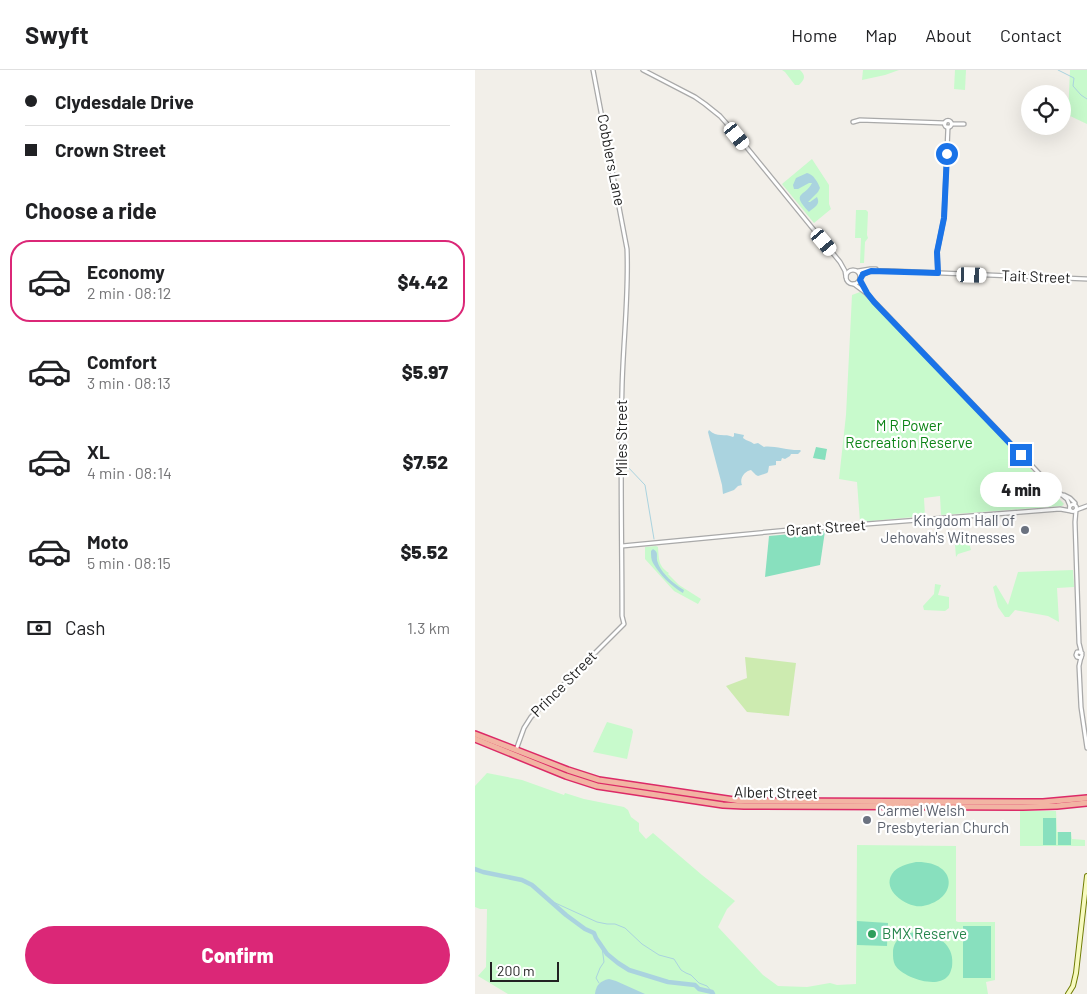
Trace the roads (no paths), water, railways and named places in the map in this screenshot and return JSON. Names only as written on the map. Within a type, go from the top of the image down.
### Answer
[{"type":"highway","name":"Albert Street","points":[[475,734],[599,780],[723,804],[744,806],[1023,807],[1087,803]]},
{"type":"highway","name":"Albert Street","points":[[475,739],[588,784],[611,789],[741,801],[1043,802],[1087,798]]},
{"type":"main road","points":[[1068,994],[1073,986],[1076,974],[1087,876]]},
{"type":"street","name":"Cobblers Lane","points":[[593,70],[627,251]]},
{"type":"street","points":[[643,70],[695,97],[720,116],[840,262],[848,282],[867,293],[1074,508],[1081,707],[1087,748]]},
{"type":"street","points":[[853,122],[862,120],[945,124],[948,127],[944,218],[937,252],[938,273]]},
{"type":"street","points":[[945,124],[949,120],[952,124]]},
{"type":"street","points":[[948,127],[952,124],[964,124]]},
{"type":"street","name":"Miles Street","points":[[624,624],[622,614],[622,390],[627,251]]},
{"type":"street","points":[[840,262],[859,273],[867,293]]},
{"type":"street","name":"Tait Street","points":[[854,270],[873,269],[1087,279]]},
{"type":"street","points":[[846,277],[848,272],[854,270]]},
{"type":"street","name":"Tait Street","points":[[860,279],[863,274],[869,272],[895,271]]},
{"type":"street","points":[[854,284],[860,279]]},
{"type":"street","name":"Grant Street","points":[[622,546],[789,530],[1060,510],[1087,506]]},
{"type":"street","name":"Prince Street","points":[[516,750],[524,728],[531,717],[624,624]]},
{"type":"water","points":[[807,173],[815,179],[820,188],[808,202],[817,197],[818,204],[809,212],[803,206],[800,198],[812,183],[798,189],[794,189],[793,185],[796,178]]},
{"type":"water","points":[[709,430],[718,435],[733,437],[734,433],[744,435],[743,438],[746,440],[754,444],[758,443],[764,447],[801,451],[798,454],[791,454],[785,459],[782,458],[781,461],[776,461],[776,465],[769,466],[767,473],[758,476],[751,470],[747,472],[742,477],[742,485],[723,494]]},
{"type":"water","points":[[653,549],[657,554],[657,561],[662,571],[684,590],[683,593],[662,576],[652,562],[651,551]]},
{"type":"water","points":[[609,979],[645,994],[595,994],[599,984]]},
{"type":"waterway","points":[[1058,70],[1074,78],[1073,86],[1087,99]]},
{"type":"waterway","points":[[625,439],[626,465],[645,485],[654,539]]},
{"type":"waterway","points":[[475,869],[522,880],[532,885],[566,915],[585,929],[594,933],[607,954],[629,970],[668,982],[695,985],[699,989],[712,992],[713,994]]},
{"type":"waterway","points":[[551,901],[597,922],[615,924],[625,928],[642,944],[659,955],[674,959],[681,970],[691,975],[699,983],[707,986],[712,992]]},
{"type":"waterway","points":[[599,983],[596,978],[604,962],[602,947]]},
{"type":"place","name":"Kingdom Hall of Jehovah's Witnesses","points":[[1025,530]]},
{"type":"place","name":"Carmel Welsh Presbyterian Church","points":[[867,820]]},
{"type":"place","name":"BMX Reserve","points":[[872,934]]},
{"type":"park label","name":"M R Power Recreation Reserve","points":[[909,434]]}]
